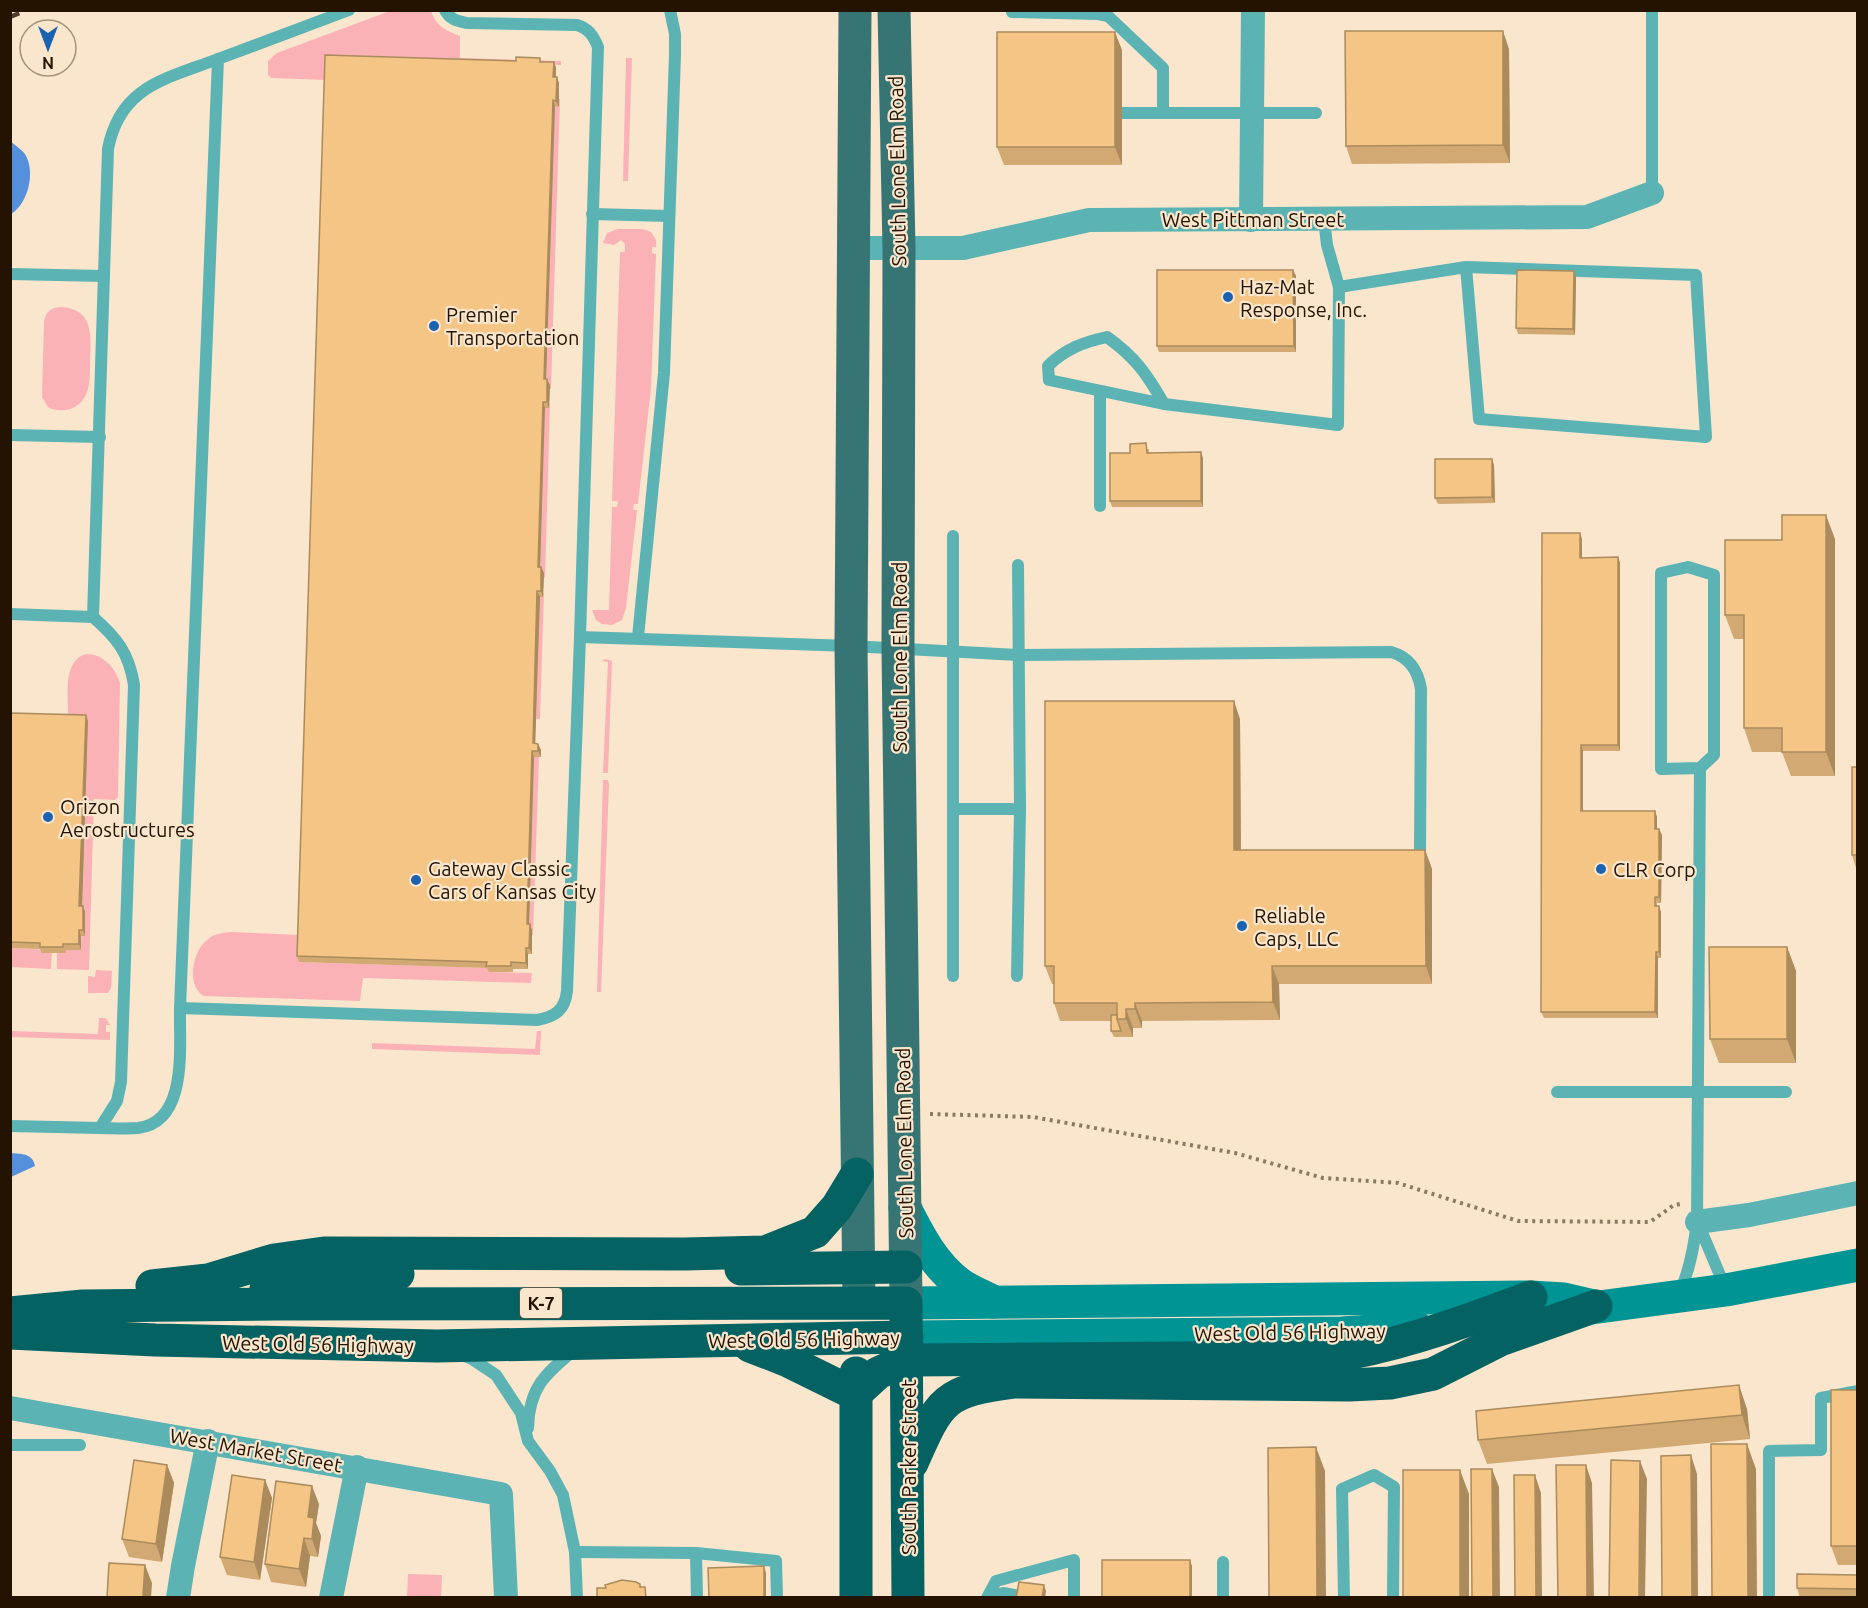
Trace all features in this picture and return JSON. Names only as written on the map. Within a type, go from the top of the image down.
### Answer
[{"type":"highway","points":[[10,1300],[35,1294],[128,1289],[208,1280],[274,1260],[324,1252],[685,1254],[765,1251],[815,1232],[837,1207],[857,1174]]},
{"type":"highway","points":[[155,1340],[223,1305],[291,1279],[379,1275],[906,1267]]},
{"type":"highway","points":[[1462,1323],[1531,1297]]},
{"type":"highway","points":[[856,1598],[855,1394],[858,1302]]},
{"type":"highway","name":"West Old 56 Highway","points":[[10,1313],[83,1306],[906,1303]]},
{"type":"highway","name":"South Parker Street","points":[[906,1303],[908,1598]]},
{"type":"highway","points":[[908,1473],[929,1424],[943,1405],[962,1393],[979,1387],[1015,1382],[1349,1385],[1390,1383],[1433,1374],[1500,1340],[1596,1306]]},
{"type":"highway","name":"West Old 56 Highway","points":[[10,1333],[155,1340],[437,1346],[858,1338],[907,1348]]},
{"type":"highway","name":"K-7","points":[[732,1340],[786,1360],[855,1394]]},
{"type":"highway","points":[[855,1394],[907,1348]]},
{"type":"main road","name":"South Lone Elm Road","points":[[855,10],[851,646],[858,1302]]},
{"type":"main road","name":"South Lone Elm Road","points":[[894,10],[899,248],[898,648],[906,1303]]},
{"type":"main road","points":[[905,1208],[923,1244],[940,1265],[961,1284],[996,1302]]},
{"type":"main road","name":"West Old 56 Highway","points":[[907,1348],[1342,1333],[1534,1317],[1596,1306],[1726,1290],[1857,1265]]},
{"type":"main road","name":"West Old 56 Highway","points":[[906,1303],[1531,1297],[1564,1299],[1596,1306]]},
{"type":"street","points":[[1251,220],[1252,10]]},
{"type":"street","name":"West Pittman Street","points":[[853,248],[963,248],[1089,220],[1587,217],[1652,193]]},
{"type":"street","points":[[1697,1213],[1749,1215],[1857,1193]]},
{"type":"street","name":"West Market Street","points":[[10,1408],[501,1494],[506,1598]]},
{"type":"street","points":[[178,1598],[208,1441]]},
{"type":"street","points":[[331,1598],[357,1467]]},
{"type":"lane","points":[[93,617],[108,149],[116,121],[126,105],[139,93],[158,82],[349,10]]},
{"type":"lane","points":[[180,1008],[537,1020],[557,1014],[564,1006],[567,991],[580,637],[598,47],[594,36],[587,28],[577,25],[467,23],[456,21],[448,16],[445,10]]},
{"type":"lane","points":[[638,637],[664,373],[675,55],[675,34],[670,10]]},
{"type":"lane","points":[[1652,10],[1652,193]]},
{"type":"lane","points":[[1012,12],[1108,16],[1163,68],[1163,113]]},
{"type":"lane","points":[[10,1126],[140,1128],[155,1121],[170,1109],[176,1094],[218,59]]},
{"type":"lane","points":[[1122,112],[1316,112]]},
{"type":"lane","points":[[592,214],[669,216]]},
{"type":"lane","points":[[1164,404],[1147,374],[1125,350],[1107,337],[1086,342],[1059,355],[1048,366],[1049,380],[1100,391],[1164,404],[1338,425],[1339,287],[1327,245],[1324,219]]},
{"type":"lane","points":[[1339,287],[1466,267],[1695,275],[1706,437],[1479,418],[1466,267]]},
{"type":"lane","points":[[10,274],[104,276]]},
{"type":"lane","points":[[1100,391],[1100,506]]},
{"type":"lane","points":[[10,435],[100,437]]},
{"type":"lane","points":[[953,536],[953,976]]},
{"type":"lane","points":[[1017,976],[1020,809],[1018,566]]},
{"type":"lane","points":[[1678,1296],[1694,1251],[1697,1213],[1700,768],[1714,755],[1714,575],[1688,567],[1661,573],[1661,769],[1700,768]]},
{"type":"lane","points":[[10,614],[93,617],[114,636],[125,653],[134,685],[121,1082],[117,1101],[100,1128]]},
{"type":"lane","points":[[580,637],[638,637],[898,648],[1019,656],[1390,652],[1402,656],[1413,666],[1421,689],[1420,854]]},
{"type":"lane","points":[[954,809],[1020,809]]},
{"type":"lane","points":[[1557,1092],[1786,1092]]},
{"type":"lane","points":[[1697,1213],[1726,1290]]},
{"type":"lane","points":[[528,1441],[531,1405],[538,1385],[549,1370],[582,1344]]},
{"type":"lane","points":[[437,1346],[472,1359],[496,1376],[521,1413],[528,1441],[550,1471],[563,1495],[575,1552],[576,1598]]},
{"type":"lane","points":[[1769,1598],[1769,1451],[1821,1450],[1821,1398],[1857,1391]]},
{"type":"lane","points":[[10,1445],[80,1445]]},
{"type":"lane","points":[[1344,1598],[1342,1489],[1374,1475],[1394,1487],[1393,1598]]},
{"type":"lane","points":[[575,1552],[696,1553],[776,1561],[777,1598]]},
{"type":"lane","points":[[696,1553],[697,1598]]},
{"type":"lane","points":[[989,1598],[996,1581],[1074,1560],[1074,1598]]},
{"type":"lane","points":[[1223,1562],[1223,1598]]},
{"type":"lane","points":[[989,1598],[1003,1593],[1020,1596]]},
{"type":"path","points":[[923,1114],[1033,1117],[1235,1153],[1323,1178],[1398,1183],[1518,1221],[1650,1222],[1674,1205],[1697,1213]]},
{"type":"shaded area","points":[[390,11],[431,11],[442,27],[460,36],[460,58],[561,61],[561,65],[518,63],[327,80],[271,78],[268,75],[268,61],[277,53]]},
{"type":"shaded area","points":[[626,58],[632,58],[628,181],[623,181]]},
{"type":"shaded area","points":[[555,99],[560,99],[551,389],[546,389]]},
{"type":"shaded area","points":[[618,229],[643,229],[651,232],[656,240],[656,247],[652,247],[652,253],[656,254],[651,388],[638,504],[634,504],[633,510],[637,510],[626,608],[622,620],[612,625],[602,624],[596,620],[592,610],[609,610],[612,507],[617,507],[618,501],[612,501],[620,252],[625,252],[625,244],[621,240],[614,245],[603,243],[607,233]]},
{"type":"shaded area","points":[[62,307],[80,313],[85,319],[91,343],[90,375],[86,395],[77,406],[59,410],[48,407],[42,397],[44,321],[50,310]]},
{"type":"shaded area","points":[[545,404],[550,404],[545,578],[540,577]]},
{"type":"shaded area","points":[[540,593],[544,593],[540,719],[536,719]]},
{"type":"shaded area","points":[[86,654],[98,656],[107,662],[120,683],[118,797],[115,800],[94,799],[89,970],[57,969],[57,950],[81,950],[88,722],[68,721],[68,683],[73,665],[78,658]]},
{"type":"shaded area","points":[[605,659],[612,661],[608,773],[603,773],[608,662],[602,661]]},
{"type":"shaded area","points":[[534,757],[539,757],[533,935],[529,935]]},
{"type":"shaded area","points":[[603,780],[608,780],[609,784],[601,992],[597,992]]},
{"type":"shaded area","points":[[230,932],[300,935],[299,962],[489,968],[489,972],[532,973],[531,983],[363,978],[360,1001],[204,996],[198,991],[193,977],[198,952],[209,938]]},
{"type":"shaded area","points":[[11,948],[52,950],[51,969],[11,967]]},
{"type":"shaded area","points":[[96,970],[112,971],[111,988],[108,993],[88,993],[88,976],[95,977]]},
{"type":"shaded area","points":[[99,1018],[106,1018],[110,1025],[106,1025],[106,1032],[110,1032],[110,1040],[11,1037],[11,1031],[98,1034]]},
{"type":"shaded area","points":[[537,1031],[541,1031],[540,1055],[372,1049],[372,1043],[535,1049]]},
{"type":"shaded area","points":[[408,1574],[442,1575],[441,1597],[407,1597]]},
{"type":"water","points":[[10,141],[25,154],[30,170],[26,195],[22,203],[11,214]]},
{"type":"water","points":[[11,1153],[29,1156],[35,1166],[11,1177]]},
{"type":"building","points":[[1345,31],[1503,31],[1503,145],[1346,146]]},
{"type":"building","points":[[997,32],[1115,32],[1115,147],[997,147]]},
{"type":"building","points":[[325,55],[516,61],[516,57],[540,58],[540,62],[554,62],[553,77],[557,77],[556,101],[553,100],[544,379],[547,379],[547,402],[543,402],[538,567],[541,567],[541,591],[537,591],[533,743],[538,744],[538,751],[532,751],[527,924],[530,924],[526,963],[511,962],[511,966],[486,966],[487,962],[297,956]]},
{"type":"building","name":"Haz-Mat Response, Inc.","points":[[1157,270],[1293,270],[1294,346],[1157,346]]},
{"type":"building","points":[[1517,270],[1574,271],[1573,329],[1516,328]]},
{"type":"building","points":[[1146,443],[1147,453],[1201,452],[1201,501],[1110,501],[1110,453],[1130,453],[1130,444]]},
{"type":"building","points":[[1435,459],[1492,459],[1492,497],[1435,498]]},
{"type":"building","points":[[1782,515],[1826,515],[1826,752],[1782,752],[1782,728],[1744,728],[1744,615],[1725,615],[1725,540],[1782,540]]},
{"type":"building","points":[[1542,533],[1580,533],[1580,558],[1618,557],[1618,745],[1581,745],[1581,811],[1655,811],[1655,829],[1659,829],[1659,897],[1655,897],[1655,906],[1659,906],[1659,952],[1656,952],[1655,1012],[1541,1012]]},
{"type":"building","name":"Reliable Caps, LLC","points":[[1045,701],[1234,701],[1234,850],[1425,850],[1426,966],[1272,966],[1273,1002],[1135,1003],[1135,1009],[1126,1009],[1126,1019],[1117,1019],[1117,1003],[1054,1003],[1054,966],[1045,966]]},
{"type":"building","name":"Orizon Aerostructures","points":[[10,713],[86,715],[79,906],[83,906],[83,930],[79,930],[79,944],[40,947],[40,943],[10,942]]},
{"type":"building","points":[[1852,767],[1857,767],[1857,855],[1852,855]]},
{"type":"building","points":[[1709,947],[1787,947],[1787,1039],[1710,1039]]},
{"type":"building","points":[[1111,1015],[1117,1015],[1121,1031],[1111,1031]]},
{"type":"building","points":[[1739,1385],[1742,1415],[1478,1440],[1476,1411]]},
{"type":"building","points":[[1831,1390],[1857,1390],[1857,1546],[1831,1546]]},
{"type":"building","points":[[1711,1444],[1747,1444],[1748,1598],[1712,1598]]},
{"type":"building","points":[[1316,1447],[1317,1598],[1269,1598],[1268,1448]]},
{"type":"building","points":[[1691,1455],[1692,1598],[1662,1598],[1661,1456]]},
{"type":"building","points":[[134,1460],[167,1465],[156,1544],[122,1539]]},
{"type":"building","points":[[1611,1460],[1640,1461],[1639,1598],[1609,1598]]},
{"type":"building","points":[[1556,1465],[1586,1465],[1587,1598],[1558,1598]]},
{"type":"building","points":[[1471,1469],[1492,1469],[1493,1598],[1472,1598]]},
{"type":"building","points":[[1403,1470],[1460,1470],[1460,1598],[1403,1598]]},
{"type":"building","points":[[232,1475],[265,1480],[254,1562],[220,1557]]},
{"type":"building","points":[[1514,1475],[1535,1475],[1536,1598],[1515,1598]]},
{"type":"building","points":[[276,1481],[312,1486],[308,1517],[314,1518],[312,1539],[304,1538],[299,1569],[265,1564]]},
{"type":"building","points":[[1102,1560],[1190,1560],[1190,1598],[1102,1598]]},
{"type":"building","points":[[109,1563],[145,1565],[143,1595],[149,1598],[107,1598]]},
{"type":"building","points":[[764,1566],[764,1598],[709,1598],[708,1568]]},
{"type":"building","points":[[1797,1574],[1857,1575],[1857,1589],[1797,1588]]},
{"type":"building","points":[[622,1580],[636,1582],[640,1584],[640,1587],[645,1587],[646,1598],[597,1598],[597,1588],[606,1588],[605,1585]]},
{"type":"building","points":[[1019,1582],[1044,1585],[1042,1598],[1016,1598]]},
{"type":"railway","points":[[10,17],[27,10]]},
{"type":"place","name":"Haz-Mat Response, Inc.","points":[[1228,297]]},
{"type":"place","name":"Premier Transportation","points":[[434,326]]},
{"type":"place","name":"Orizon Aerostructures","points":[[48,817]]},
{"type":"place","name":"CLR Corp","points":[[1601,869]]},
{"type":"place","name":"Gateway Classic Cars of Kansas City","points":[[416,880]]},
{"type":"place","name":"Reliable Caps, LLC","points":[[1242,926]]}]
